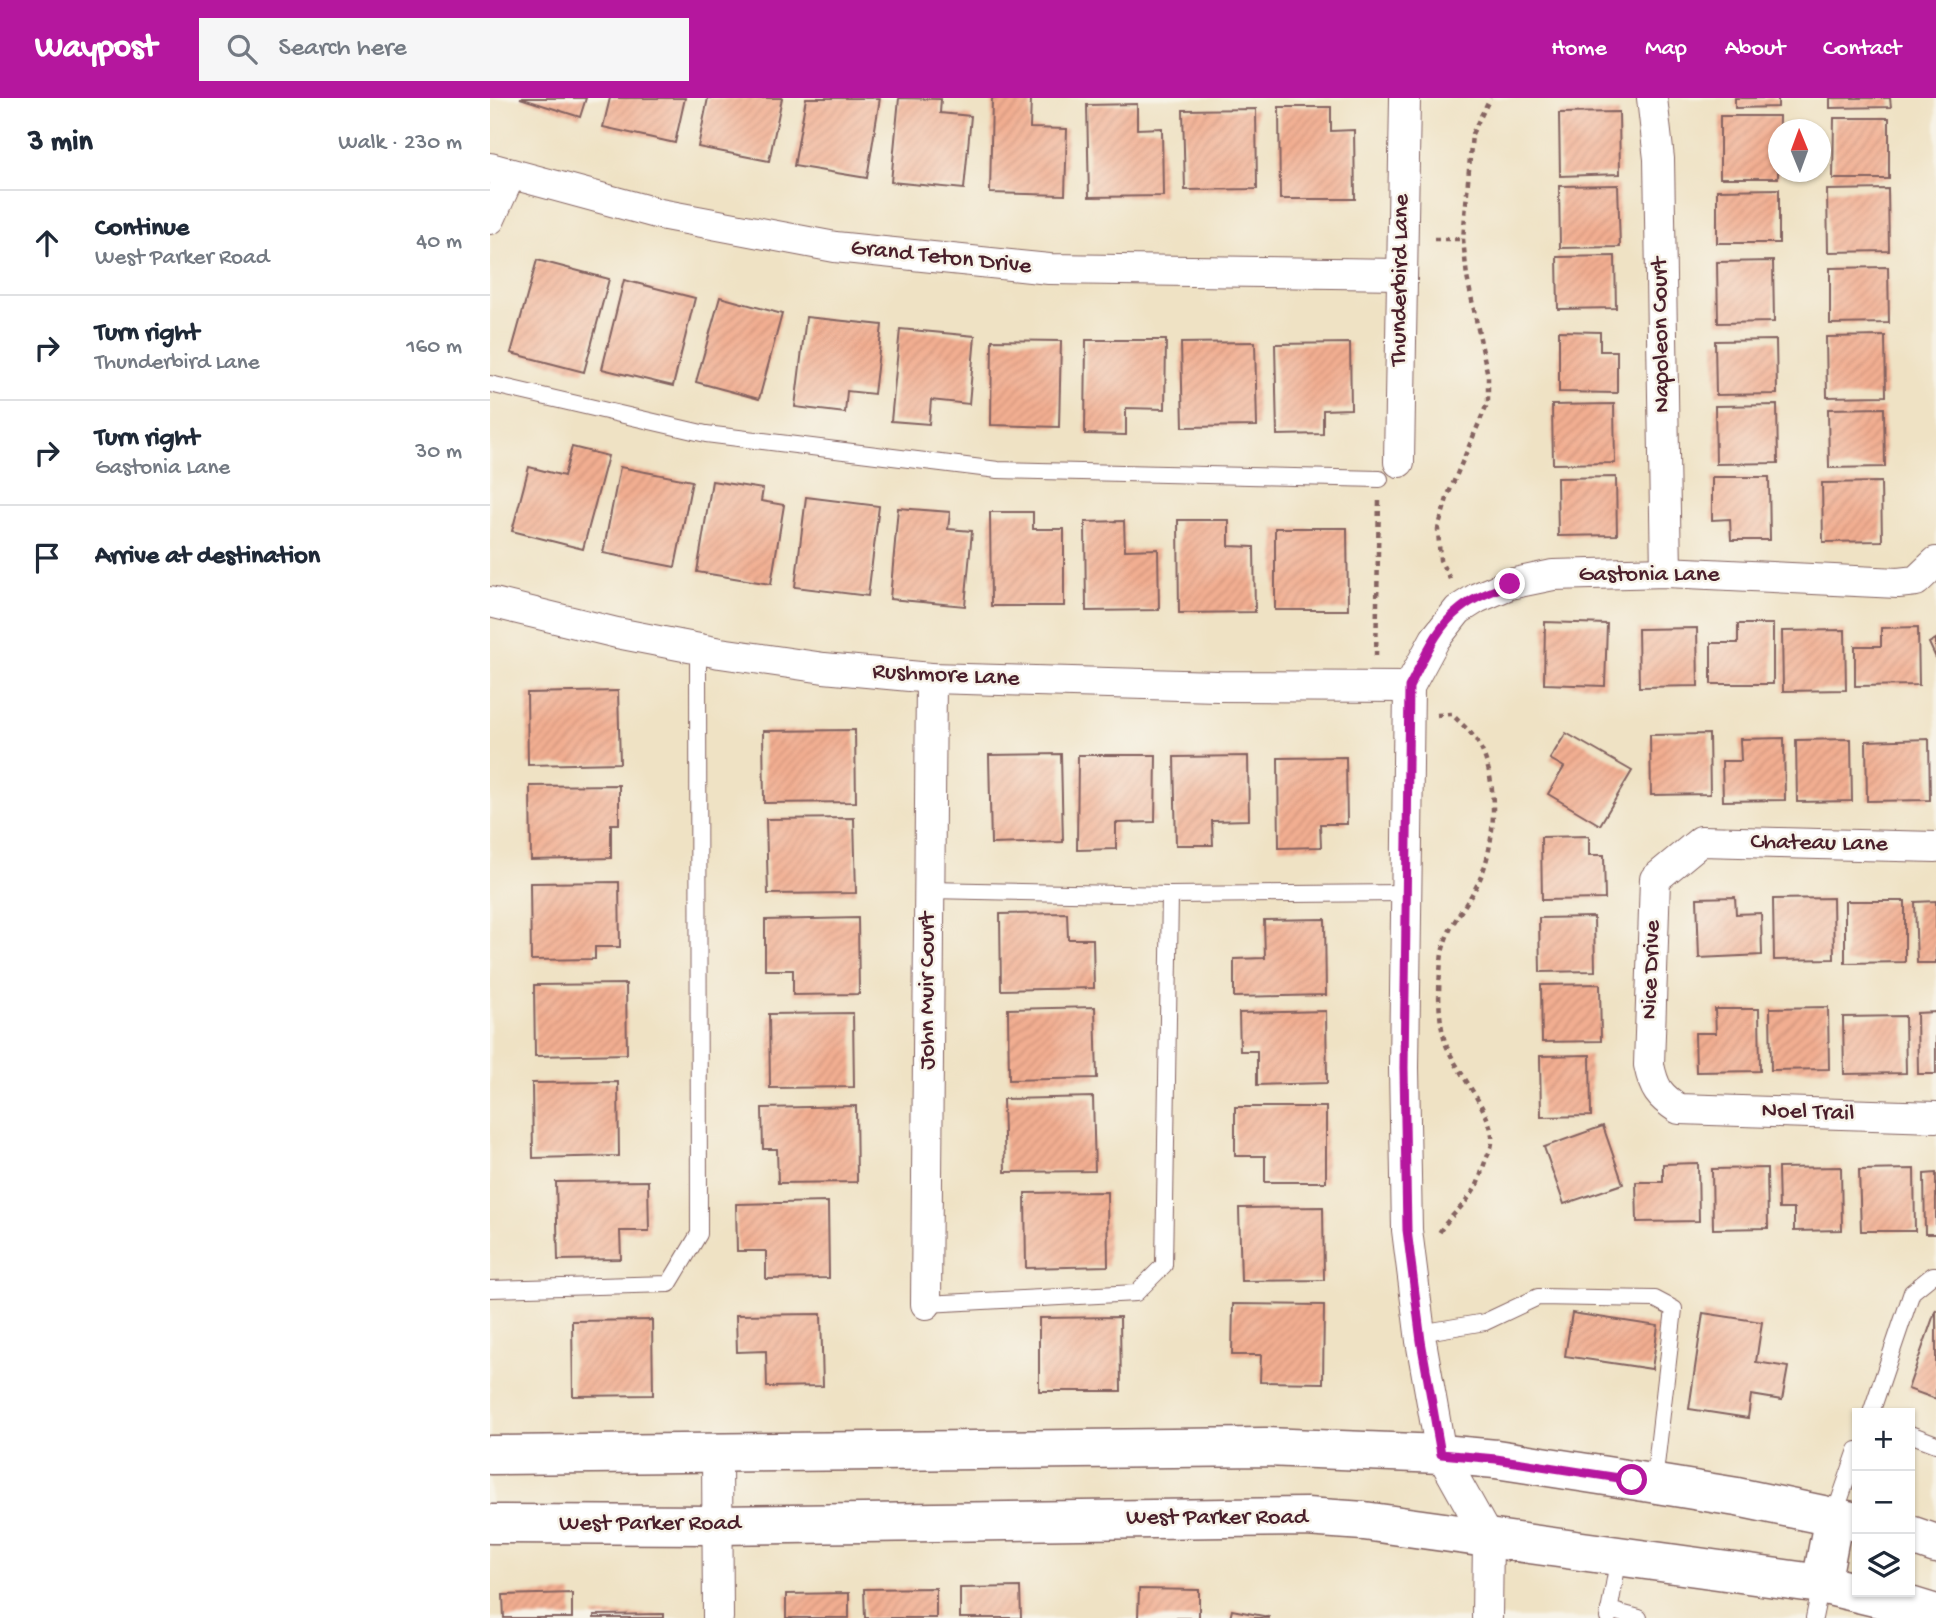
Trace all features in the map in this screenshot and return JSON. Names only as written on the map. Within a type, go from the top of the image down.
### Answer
[{"type":"main road","points":[[490,1455],[1265,1447],[1441,1454],[1496,1459],[1654,1483],[1845,1519],[1817,1601]]},
{"type":"main road","name":"West Parker Road","points":[[490,1524],[717,1525],[1306,1517],[1364,1521],[1619,1556],[1817,1601],[1936,1614]]},
{"type":"main road","points":[[1915,1537],[1936,1544]]},
{"type":"street","name":"Thunderbird Lane","points":[[1389,471],[1401,274],[1405,98]]},
{"type":"street","name":"Napoleon Court","points":[[1652,98],[1659,159],[1666,572]]},
{"type":"street","name":"Grand Teton Drive","points":[[500,172],[660,214],[835,247],[1049,269],[1401,274]]},
{"type":"street","points":[[490,219],[500,172]]},
{"type":"street","name":"Gastonia Lane","points":[[1409,687],[1435,639],[1458,610],[1477,598],[1510,584],[1553,575],[1666,572],[1898,583],[1916,581],[1935,564]]},
{"type":"street","name":"Rushmore Lane","points":[[490,602],[617,633],[698,649],[824,668],[931,678],[1218,686],[1409,687]]},
{"type":"street","name":"John Muir Court","points":[[926,1304],[931,678]]},
{"type":"street","points":[[1409,687],[1404,1068],[1407,1230],[1420,1333],[1441,1454],[1488,1538],[1487,1618]]},
{"type":"street","name":"Chateau Lane","points":[[1701,841],[1936,847]]},
{"type":"street","name":"Nice Drive","points":[[1679,1109],[1662,1098],[1653,1082],[1649,1065],[1655,879],[1701,841]]},
{"type":"street","name":"Noel Trail","points":[[1679,1109],[1936,1117]]},
{"type":"street","points":[[717,1454],[718,1618]]},
{"type":"lane","points":[[490,384],[705,434],[998,470],[1389,471]]},
{"type":"lane","points":[[490,1289],[669,1284],[699,1234],[698,649]]},
{"type":"lane","points":[[929,890],[1170,895],[1406,893]]},
{"type":"lane","points":[[926,1304],[1136,1293],[1164,1265],[1170,895]]},
{"type":"lane","points":[[1873,1408],[1912,1292],[1936,1275]]},
{"type":"lane","points":[[1420,1333],[1485,1322],[1538,1297],[1655,1299],[1674,1310],[1654,1483]]},
{"type":"lane","points":[[1915,1436],[1936,1444]]},
{"type":"lane","points":[[1845,1519],[1853,1471]]},
{"type":"lane","points":[[1619,1556],[1608,1614],[1639,1618]]},
{"type":"path","points":[[1443,588],[1452,577],[1440,560],[1438,529],[1447,495],[1488,402],[1488,376],[1467,277],[1463,239],[1472,134],[1490,98]]},
{"type":"path","points":[[1389,471],[1376,656],[1389,653]]},
{"type":"path","points":[[1437,1237],[1476,1188],[1492,1143],[1489,1120],[1460,1074],[1445,1041],[1440,1000],[1444,945],[1459,911],[1479,882],[1486,864],[1493,795],[1490,771],[1474,737],[1452,714]]},
{"type":"building","points":[[520,98],[586,98],[580,117]]},
{"type":"building","points":[[610,98],[685,98],[675,143],[603,127]]},
{"type":"building","points":[[708,98],[782,98],[769,161],[698,147]]},
{"type":"building","points":[[806,98],[880,98],[867,178],[794,166]]},
{"type":"building","points":[[899,98],[941,99],[940,113],[971,116],[964,189],[891,182]]},
{"type":"building","points":[[992,98],[1031,98],[1030,128],[1067,129],[1065,195],[990,193]]},
{"type":"building","points":[[1735,98],[1778,98],[1778,107],[1735,108]]},
{"type":"building","points":[[1830,98],[1890,98],[1891,107],[1830,108]]},
{"type":"building","points":[[1137,104],[1137,129],[1162,128],[1163,196],[1089,197],[1087,105]]},
{"type":"building","points":[[1279,107],[1331,107],[1331,131],[1354,130],[1355,199],[1280,199]]},
{"type":"building","points":[[1256,109],[1257,189],[1185,190],[1183,110]]},
{"type":"building","points":[[1619,112],[1620,174],[1560,176],[1559,113]]},
{"type":"building","points":[[1720,116],[1779,116],[1779,119],[1768,119],[1768,178],[1720,178]]},
{"type":"building","points":[[1834,118],[1889,118],[1889,179],[1833,179]]},
{"type":"building","points":[[1618,185],[1620,247],[1560,248],[1559,186]]},
{"type":"building","points":[[1779,189],[1779,243],[1717,243],[1717,190]]},
{"type":"building","points":[[1888,189],[1889,251],[1828,252],[1827,190]]},
{"type":"building","points":[[1615,256],[1616,308],[1558,309],[1557,257]]},
{"type":"building","points":[[537,260],[609,279],[584,372],[511,353]]},
{"type":"building","points":[[1773,261],[1774,322],[1718,323],[1717,262]]},
{"type":"building","points":[[1888,267],[1889,323],[1830,324],[1830,268]]},
{"type":"building","points":[[624,280],[695,298],[673,386],[602,369]]},
{"type":"building","points":[[720,297],[782,314],[759,399],[696,382]]},
{"type":"building","points":[[806,317],[882,325],[874,394],[847,391],[845,413],[795,407]]},
{"type":"building","points":[[900,329],[975,336],[969,404],[931,400],[929,424],[891,421]]},
{"type":"building","points":[[1559,331],[1600,332],[1600,351],[1617,351],[1617,393],[1559,392]]},
{"type":"building","points":[[1885,336],[1886,396],[1827,397],[1826,337]]},
{"type":"building","points":[[992,340],[1061,341],[1059,427],[991,425]]},
{"type":"building","points":[[1086,340],[1166,340],[1165,409],[1126,408],[1126,435],[1085,434]]},
{"type":"building","points":[[1776,340],[1777,394],[1716,395],[1715,341]]},
{"type":"building","points":[[1255,342],[1257,426],[1183,427],[1181,343]]},
{"type":"building","points":[[1350,343],[1351,409],[1323,410],[1323,434],[1277,435],[1275,344]]},
{"type":"building","points":[[1614,404],[1615,463],[1553,464],[1552,405]]},
{"type":"building","points":[[1777,405],[1778,463],[1716,464],[1715,406]]},
{"type":"building","points":[[1884,408],[1885,467],[1829,468],[1828,409]]},
{"type":"building","points":[[572,447],[608,456],[583,549],[512,531],[529,467],[564,476]]},
{"type":"building","points":[[620,467],[692,481],[675,567],[603,553]]},
{"type":"building","points":[[1616,477],[1617,535],[1558,536],[1557,478]]},
{"type":"building","points":[[1712,477],[1769,477],[1770,540],[1731,540],[1730,519],[1712,520]]},
{"type":"building","points":[[712,481],[763,489],[761,501],[784,505],[771,584],[697,572]]},
{"type":"building","points":[[1881,482],[1882,541],[1823,542],[1822,483]]},
{"type":"building","points":[[806,497],[879,506],[868,596],[795,587]]},
{"type":"building","points":[[898,508],[950,512],[948,529],[972,531],[965,606],[890,599]]},
{"type":"building","points":[[990,512],[1033,512],[1033,529],[1064,529],[1064,606],[991,606]]},
{"type":"building","points":[[1178,520],[1229,520],[1229,546],[1254,547],[1255,612],[1179,613]]},
{"type":"building","points":[[1124,521],[1125,550],[1158,549],[1159,610],[1086,611],[1085,522]]},
{"type":"building","points":[[1275,528],[1347,528],[1348,610],[1275,610]]},
{"type":"building","points":[[1545,622],[1607,624],[1605,686],[1544,684]]},
{"type":"building","points":[[1738,624],[1773,624],[1773,684],[1711,684],[1711,643],[1738,643]]},
{"type":"building","points":[[1918,627],[1919,685],[1855,686],[1855,646],[1881,646],[1881,628]]},
{"type":"building","points":[[1697,628],[1698,686],[1639,687],[1638,629]]},
{"type":"building","points":[[1845,630],[1846,690],[1783,691],[1782,631]]},
{"type":"building","points":[[1936,639],[1936,658],[1929,643]]},
{"type":"building","points":[[618,691],[620,763],[528,765],[527,693]]},
{"type":"building","points":[[855,730],[856,802],[764,803],[763,731]]},
{"type":"building","points":[[1566,733],[1632,771],[1600,825],[1548,794],[1564,767],[1550,759]]},
{"type":"building","points":[[1709,734],[1710,794],[1651,795],[1650,735]]},
{"type":"building","points":[[1784,738],[1785,800],[1723,801],[1722,761],[1741,761],[1740,739]]},
{"type":"building","points":[[1851,739],[1852,801],[1797,802],[1796,740]]},
{"type":"building","points":[[1929,739],[1930,800],[1867,801],[1866,741]]},
{"type":"building","points":[[1061,754],[1063,842],[991,844],[989,755]]},
{"type":"building","points":[[1078,755],[1156,755],[1155,822],[1116,823],[1116,849],[1077,850]]},
{"type":"building","points":[[1248,756],[1249,820],[1212,821],[1213,845],[1176,845],[1174,757]]},
{"type":"building","points":[[1346,757],[1347,824],[1320,824],[1321,847],[1279,848],[1278,758]]},
{"type":"building","points":[[619,785],[619,824],[611,824],[611,858],[531,860],[530,786]]},
{"type":"building","points":[[854,818],[856,893],[768,894],[766,819]]},
{"type":"building","points":[[1589,836],[1589,855],[1604,855],[1605,899],[1542,900],[1541,837]]},
{"type":"building","points":[[619,882],[620,947],[595,947],[595,959],[531,960],[530,883]]},
{"type":"building","points":[[1735,897],[1736,914],[1761,913],[1762,955],[1699,958],[1697,898]]},
{"type":"building","points":[[1833,898],[1834,959],[1774,960],[1773,899]]},
{"type":"building","points":[[1845,901],[1905,901],[1905,962],[1845,963]]},
{"type":"building","points":[[1936,901],[1936,963],[1917,963],[1915,902]]},
{"type":"building","points":[[1067,913],[1068,939],[1093,939],[1094,988],[1001,990],[1000,914]]},
{"type":"building","points":[[1594,917],[1595,971],[1540,972],[1539,918]]},
{"type":"building","points":[[858,918],[859,994],[793,995],[793,970],[765,970],[765,920]]},
{"type":"building","points":[[1325,919],[1326,995],[1234,997],[1234,959],[1265,958],[1264,920]]},
{"type":"building","points":[[626,984],[627,1054],[535,1056],[534,985]]},
{"type":"building","points":[[1600,984],[1601,1041],[1542,1042],[1541,985]]},
{"type":"building","points":[[1095,1007],[1097,1078],[1009,1080],[1008,1009]]},
{"type":"building","points":[[1828,1007],[1829,1069],[1771,1070],[1770,1008]]},
{"type":"building","points":[[1715,1009],[1759,1009],[1760,1071],[1696,1072],[1695,1033],[1716,1033]]},
{"type":"building","points":[[1326,1011],[1327,1083],[1257,1085],[1257,1051],[1240,1051],[1239,1013]]},
{"type":"building","points":[[1936,1012],[1936,1074],[1918,1074],[1917,1013]]},
{"type":"building","points":[[853,1013],[854,1087],[770,1088],[769,1014]]},
{"type":"building","points":[[1905,1016],[1906,1073],[1844,1074],[1843,1017]]},
{"type":"building","points":[[1590,1055],[1591,1116],[1541,1117],[1540,1056]]},
{"type":"building","points":[[618,1082],[619,1156],[533,1158],[532,1083]]},
{"type":"building","points":[[1093,1097],[1095,1171],[1005,1172],[1003,1099]]},
{"type":"building","points":[[856,1106],[857,1182],[778,1183],[777,1149],[763,1149],[762,1108]]},
{"type":"building","points":[[1235,1107],[1326,1107],[1326,1182],[1265,1182],[1265,1156],[1235,1156]]},
{"type":"building","points":[[1603,1126],[1623,1184],[1564,1204],[1544,1147]]},
{"type":"building","points":[[1698,1163],[1699,1221],[1637,1222],[1636,1182],[1663,1182],[1663,1164]]},
{"type":"building","points":[[1841,1167],[1842,1230],[1794,1231],[1794,1209],[1779,1209],[1778,1168]]},
{"type":"building","points":[[1767,1168],[1768,1228],[1713,1229],[1712,1169]]},
{"type":"building","points":[[1914,1169],[1915,1231],[1861,1231],[1859,1170]]},
{"type":"building","points":[[1936,1173],[1936,1234],[1925,1234],[1924,1174]]},
{"type":"building","points":[[648,1181],[649,1231],[620,1231],[621,1259],[558,1260],[556,1182]]},
{"type":"building","points":[[1107,1192],[1108,1266],[1026,1268],[1025,1193]]},
{"type":"building","points":[[828,1202],[829,1278],[766,1279],[766,1251],[737,1251],[736,1204]]},
{"type":"building","points":[[1323,1207],[1324,1280],[1241,1281],[1239,1208]]},
{"type":"building","points":[[1233,1304],[1324,1305],[1323,1383],[1260,1382],[1261,1355],[1232,1355]]},
{"type":"building","points":[[1936,1309],[1936,1399],[1908,1389]]},
{"type":"building","points":[[1572,1313],[1658,1326],[1652,1369],[1565,1356]]},
{"type":"building","points":[[1703,1313],[1762,1322],[1756,1362],[1788,1367],[1782,1400],[1751,1395],[1748,1418],[1689,1409]]},
{"type":"building","points":[[821,1314],[823,1386],[767,1387],[766,1351],[737,1352],[736,1315]]},
{"type":"building","points":[[1120,1317],[1121,1391],[1039,1391],[1039,1318]]},
{"type":"building","points":[[652,1320],[653,1395],[573,1396],[572,1321]]},
{"type":"building","points":[[1020,1587],[1021,1618],[960,1618],[960,1588]]},
{"type":"building","points":[[936,1588],[936,1618],[865,1618],[864,1589]]},
{"type":"building","points":[[1139,1589],[1199,1590],[1199,1618],[1138,1618]]},
{"type":"building","points":[[572,1593],[572,1618],[504,1618],[503,1595]]},
{"type":"building","points":[[849,1593],[849,1618],[786,1618],[786,1594]]},
{"type":"building","points":[[1232,1610],[1269,1617],[1269,1618],[1230,1618]]},
{"type":"building","points":[[664,1614],[664,1618],[594,1618],[594,1615]]},
{"type":"route","points":[[1510,584],[1477,598],[1458,610],[1435,639],[1409,687],[1404,1068],[1407,1230],[1421,1341],[1441,1454],[1496,1459],[1632,1480]]}]
